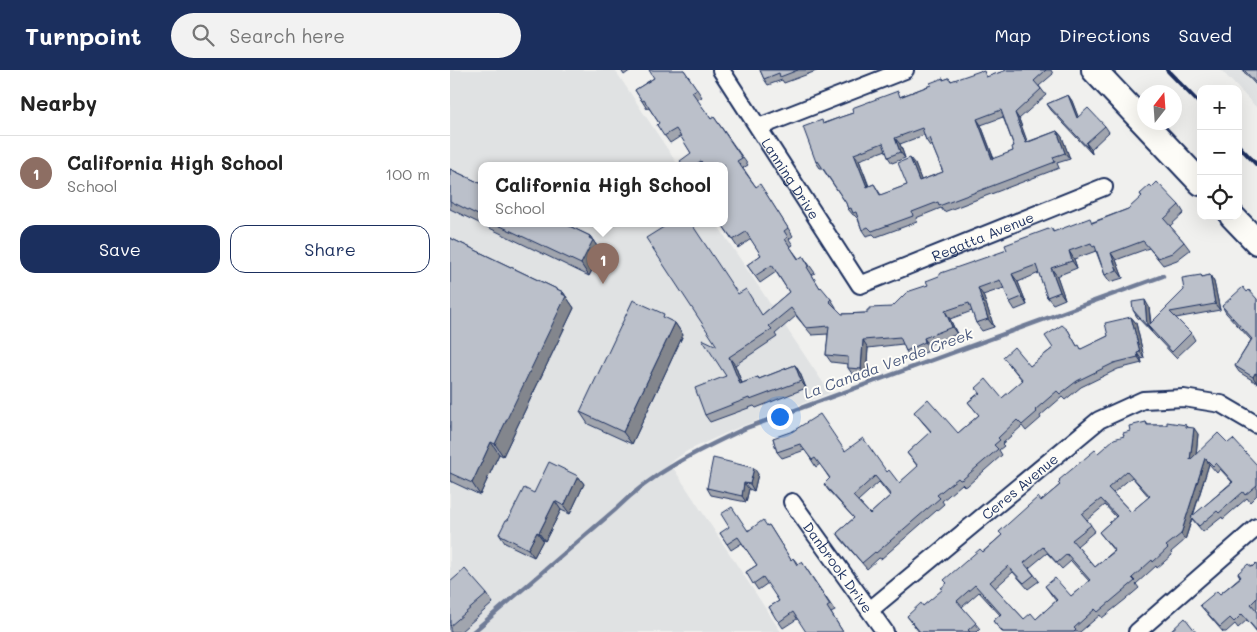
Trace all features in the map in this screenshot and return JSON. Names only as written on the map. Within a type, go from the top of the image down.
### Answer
[{"type":"main road","points":[[1094,70],[1197,179]]},
{"type":"main road","points":[[1236,220],[1257,242]]},
{"type":"street","name":"Lanning Drive","points":[[721,70],[860,285]]},
{"type":"street","points":[[759,127],[905,70]]},
{"type":"street","name":"Regatta Avenue","points":[[860,285],[1104,187]]},
{"type":"street","name":"Ceres Avenue","points":[[870,610],[1099,420],[1143,400],[1184,398],[1221,404],[1257,425]]},
{"type":"street","name":"Danbrook Drive","points":[[792,502],[885,632]]},
{"type":"street","points":[[1137,632],[1257,527]]},
{"type":"shaded area","points":[[450,70],[615,70],[676,162],[478,162],[478,227],[719,227],[830,393],[737,428],[687,451],[670,463],[781,632],[450,632]]},
{"type":"shaded area","points":[[1221,70],[1257,70],[1257,108],[1242,92],[1242,85],[1235,85]]},
{"type":"building","points":[[649,70],[684,70],[697,89],[692,92],[711,119],[714,117],[742,158],[737,161],[756,187],[760,184],[788,228],[784,231],[788,237],[785,239],[798,259],[803,256],[809,266],[807,267],[820,288],[831,299],[829,301],[842,314],[867,313],[869,308],[892,307],[907,292],[928,285],[926,281],[939,276],[941,273],[1007,250],[1005,245],[1051,228],[1053,232],[1090,218],[1092,223],[1128,209],[1142,196],[1140,194],[1150,185],[1152,187],[1157,182],[1179,205],[1164,219],[1184,242],[1172,253],[1158,258],[1143,241],[1111,253],[1117,270],[1105,275],[1095,246],[1093,247],[1091,243],[1069,251],[1072,261],[1051,268],[1060,292],[1047,297],[1036,265],[1012,274],[1022,297],[1010,302],[1000,280],[978,288],[988,319],[976,323],[969,303],[945,311],[952,327],[924,338],[925,342],[906,351],[900,337],[863,340],[861,369],[848,368],[848,357],[826,355],[829,326],[806,328],[791,308],[769,326],[772,329],[729,357],[740,384],[795,365],[801,381],[705,415],[695,388],[726,376],[702,339],[717,346],[646,238],[664,227],[694,227],[738,294],[746,289],[762,315],[789,292],[772,265],[755,276],[747,265],[761,255],[746,232],[733,240],[724,227],[728,227],[728,162],[681,162],[691,153],[676,129],[664,136],[657,125],[659,123],[635,90],[654,78]]},
{"type":"building","points":[[760,70],[798,70],[780,77],[779,73],[764,79]]},
{"type":"building","points":[[1007,70],[1046,70],[1034,81],[1041,89],[1015,113],[1026,143],[1057,131],[1065,153],[1053,157],[1055,162],[939,206],[938,202],[912,212],[913,216],[872,231],[868,227],[862,230],[856,212],[853,213],[851,208],[848,209],[818,161],[816,162],[803,127],[822,120],[823,124],[853,113],[852,108],[898,91],[900,97],[931,85],[930,83],[943,78],[943,80],[949,78],[951,81],[980,71],[984,71],[986,77]],"holes":[[[1001,110],[1014,146],[1012,147],[1013,151],[992,159],[977,119]],[[922,128],[926,140],[929,138],[943,172],[919,181],[910,158],[898,163],[907,185],[880,195],[874,184],[867,187],[854,154],[883,143],[888,157],[900,152],[895,138]]]},
{"type":"building","points":[[1244,70],[1257,70],[1257,84]]},
{"type":"building","points":[[1068,95],[1077,118],[1088,108],[1105,126],[1086,143],[1088,148],[1047,104]]},
{"type":"building","points":[[450,169],[478,182],[478,215],[450,201]]},
{"type":"building","points":[[502,227],[571,227],[590,236],[589,238],[593,240],[581,264]]},
{"type":"building","points":[[450,238],[563,292],[562,294],[566,296],[495,444],[491,442],[472,483],[450,473]]},
{"type":"building","points":[[1201,275],[1202,277],[1210,275],[1215,304],[1170,312],[1191,333],[1172,352],[1148,326],[1184,290],[1182,278]]},
{"type":"building","points":[[1243,287],[1247,292],[1249,290],[1257,299],[1257,374],[1255,373],[1253,377],[1235,366],[1252,339],[1222,306]]},
{"type":"building","points":[[633,300],[664,314],[663,317],[675,323],[623,432],[580,412]]},
{"type":"building","points":[[1145,300],[1147,326],[1133,310],[1132,302]]},
{"type":"building","points":[[1131,317],[1140,352],[1137,353],[1138,357],[1114,363],[1077,381],[1060,394],[1057,391],[1035,410],[1037,412],[1022,425],[1017,420],[998,438],[1000,440],[994,445],[998,449],[963,479],[960,480],[958,478],[937,495],[940,498],[862,563],[837,533],[854,518],[824,484],[830,478],[815,458],[812,460],[800,444],[777,452],[773,438],[793,431],[820,414],[845,451],[863,438],[887,472],[889,470],[899,483],[918,466],[907,453],[931,431],[914,412],[928,399],[958,433],[979,415],[968,402],[980,393],[976,388],[986,379],[1002,398],[1023,380],[1003,357],[1014,347],[1030,366],[1053,348],[1045,336],[1062,325],[1068,330],[1077,346],[1079,345],[1081,349],[1108,336],[1105,323]],"holes":[[[875,476],[891,495],[870,514],[853,496]]]},
{"type":"building","points":[[1146,422],[1147,425],[1167,425],[1167,422],[1194,428],[1190,460],[1218,433],[1228,443],[1233,439],[1257,465],[1257,485],[1245,495],[1243,492],[1219,513],[1217,511],[1199,526],[1191,517],[1233,482],[1216,463],[1213,466],[1205,458],[1181,534],[1166,546],[1168,548],[1153,562],[1152,560],[1132,578],[1135,581],[1098,612],[1095,609],[1074,628],[1076,630],[1074,632],[1003,632],[993,621],[1001,614],[975,585],[957,601],[976,623],[968,630],[970,632],[920,632],[907,616],[921,603],[923,606],[943,589],[941,588],[947,583],[944,580],[980,549],[983,552],[1002,535],[999,532],[1038,497],[1041,501],[1060,485],[1058,483],[1059,480],[1095,450],[1098,453],[1114,439],[1124,436],[1123,433],[1130,431],[1129,426]],"holes":[[[1127,471],[1150,496],[1131,512],[1108,488]],[[1101,499],[1117,516],[1099,532],[1115,551],[1095,567],[1072,540],[1091,525],[1082,514]],[[1043,547],[1057,563],[1067,554],[1090,580],[1071,596],[1055,578],[1045,586],[1057,600],[1036,619],[1031,613],[1024,619],[990,582],[1008,566],[1024,583],[1034,575],[1024,563]]]},
{"type":"building","points":[[713,458],[754,468],[750,484],[744,483],[742,496],[707,488]]},
{"type":"building","points":[[549,462],[578,476],[564,506],[555,501],[539,533],[537,532],[528,549],[499,534],[524,488],[534,493]]},
{"type":"building","points":[[732,507],[748,531],[763,520],[767,526],[769,525],[791,560],[793,558],[797,565],[802,562],[830,605],[827,607],[843,632],[806,632],[793,612],[779,622],[776,619],[769,607],[779,601],[763,577],[753,584],[746,572],[757,565],[738,537],[727,544],[720,533],[729,527],[721,514]]},
{"type":"building","points":[[1256,563],[1257,598],[1251,604],[1257,611],[1257,631],[1242,614],[1234,622],[1230,618],[1220,627],[1200,605],[1217,591],[1220,594],[1241,577],[1238,573],[1248,564],[1252,567]]},
{"type":"building","points":[[465,569],[487,594],[450,626],[450,582]]},
{"type":"building","points":[[1185,618],[1196,632],[1170,632]]},
{"type":"waterway","name":"La Canada Verde Creek","points":[[473,632],[630,496],[661,473],[694,454],[746,428],[1163,276]]},
{"type":"railway","points":[[1167,70],[1197,101]]},
{"type":"railway","points":[[1242,149],[1257,165]]},
{"type":"place","name":"California High School","points":[[603,284]]}]
